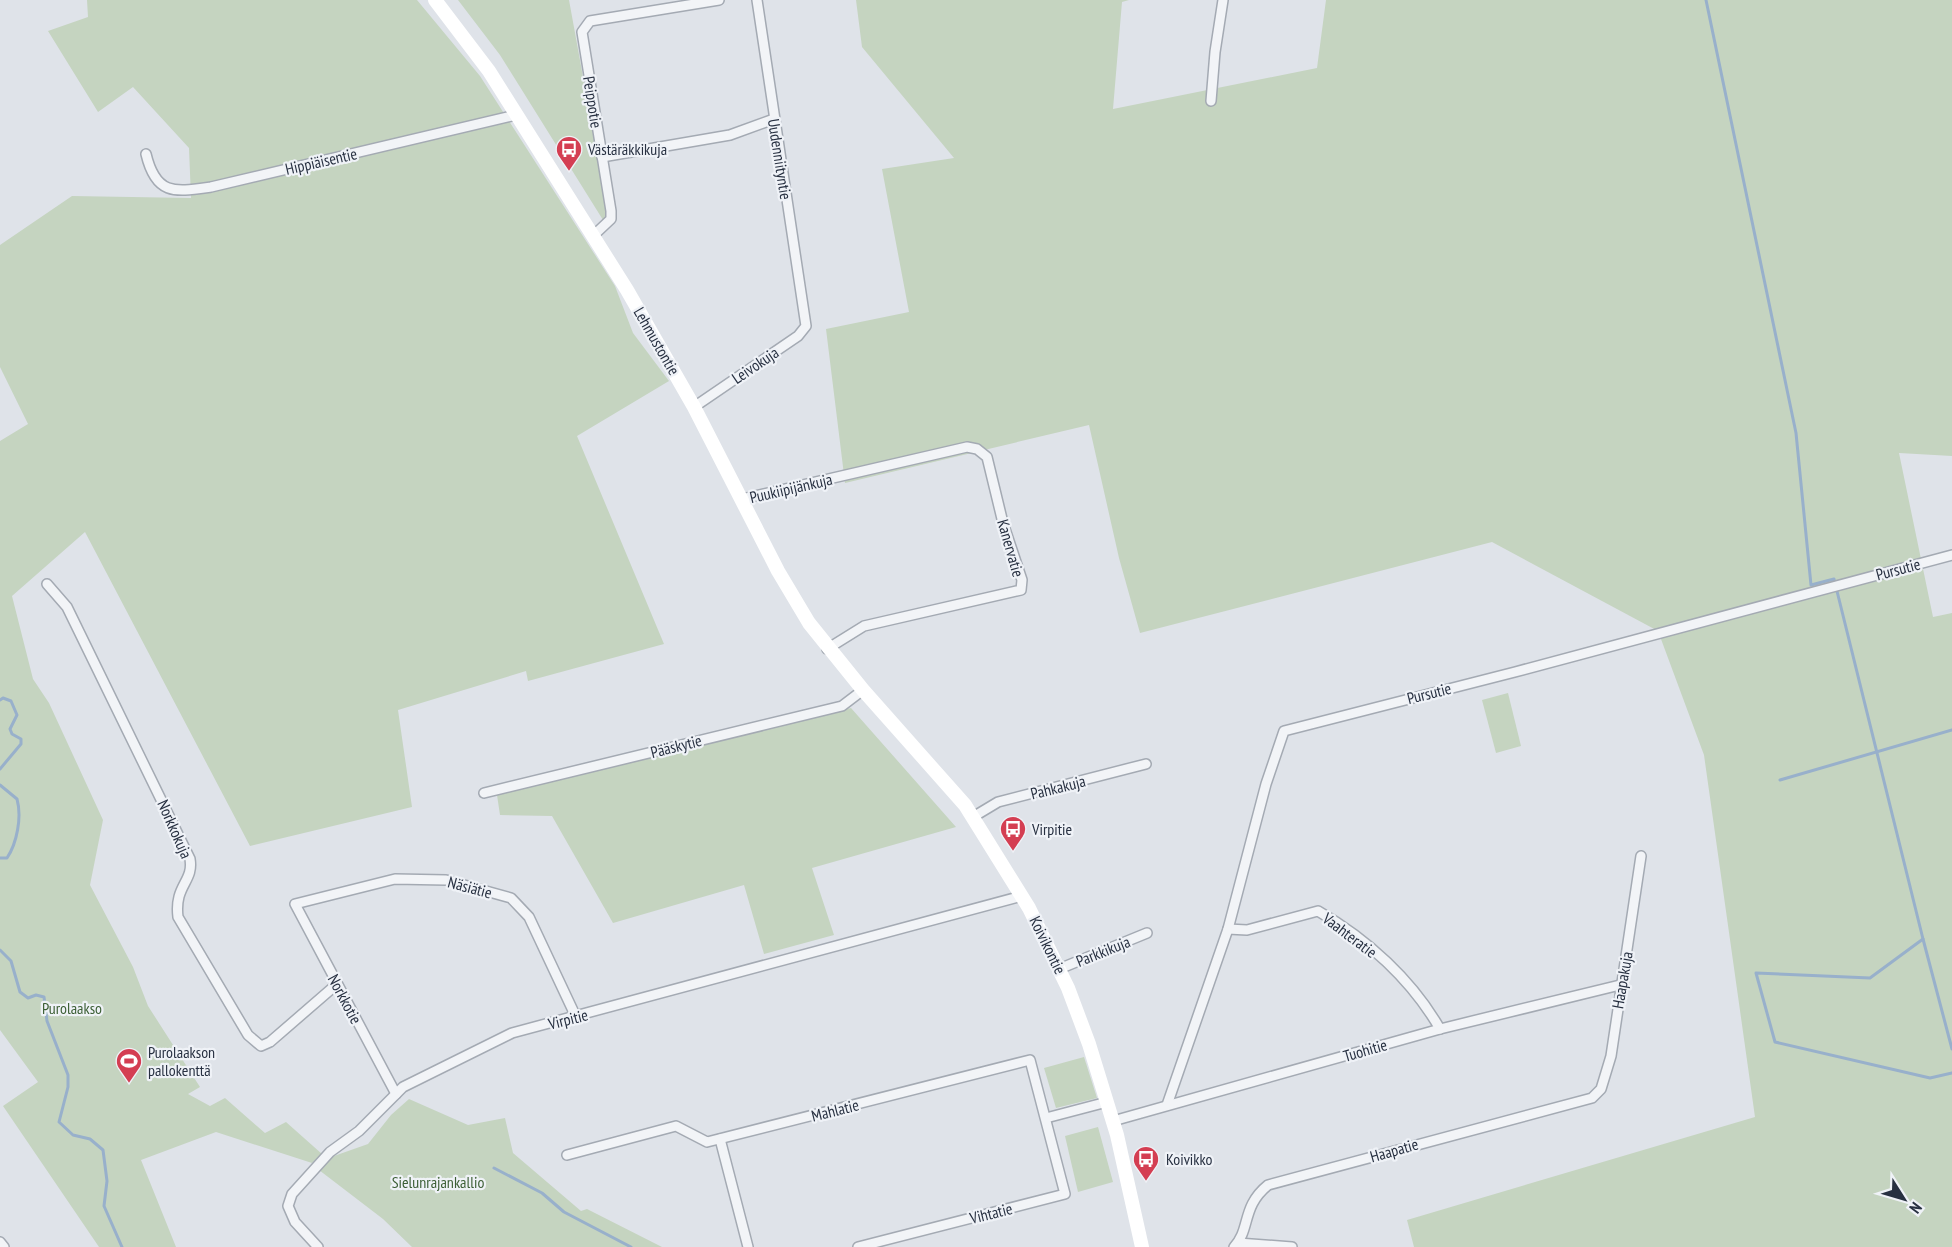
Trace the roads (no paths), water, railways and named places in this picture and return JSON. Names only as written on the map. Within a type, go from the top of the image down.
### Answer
[{"type":"main road","name":"Lehmustontie","points":[[435,0],[489,70],[594,236],[694,407],[778,571],[827,649],[863,690]]},
{"type":"main road","name":"Koivikontie","points":[[863,690],[973,817],[1022,896],[1059,969],[1089,1044],[1113,1121],[1142,1247]]},
{"type":"street","name":"Peippotie","points":[[594,236],[611,219],[582,32],[590,21],[719,0]]},
{"type":"street","name":"Uudenniityntie","points":[[757,0],[806,318]]},
{"type":"street","points":[[1211,101],[1215,52],[1223,0]]},
{"type":"street","name":"Hippiäisentie","points":[[146,154],[153,178],[164,188],[181,191],[211,187],[516,115]]},
{"type":"street","points":[[602,157],[730,135],[774,119]]},
{"type":"street","name":"Leivokuja","points":[[694,407],[798,336],[806,327],[806,318]]},
{"type":"street","name":"Kanervatie","points":[[827,649],[864,626],[1021,590],[1022,580],[1003,523],[987,458],[977,449],[967,447],[839,477]]},
{"type":"street","name":"Puukiipijänkuja","points":[[742,499],[839,477]]},
{"type":"street","name":"Pursutie","points":[[1167,1105],[1228,930],[1266,784],[1284,731],[1515,672],[1952,555]]},
{"type":"street","name":"Norkkokuja","points":[[47,584],[67,607],[190,858],[192,871],[176,900],[178,917],[248,1035],[261,1046],[270,1042],[337,984]]},
{"type":"street","name":"Pääskytie","points":[[484,793],[842,706],[863,690]]},
{"type":"street","name":"Pahkakuja","points":[[973,817],[998,802],[1146,764]]},
{"type":"street","name":"Haapakuja","points":[[1592,1098],[1601,1089],[1611,1056],[1641,856]]},
{"type":"street","name":"Näsiätie","points":[[295,904],[395,879],[446,880],[511,898],[529,917],[576,1017]]},
{"type":"street","name":"Virpitie","points":[[318,1247],[295,1222],[288,1206],[292,1194],[330,1152],[359,1131],[403,1087],[512,1033],[1022,896]]},
{"type":"street","name":"Norkkotie","points":[[295,904],[396,1094]]},
{"type":"street","name":"Vaahteratie","points":[[1228,930],[1246,930],[1318,911],[1347,930],[1402,977],[1423,999],[1440,1029]]},
{"type":"street","name":"Parkkikuja","points":[[1059,969],[1147,933]]},
{"type":"street","name":"Tuohitie","points":[[1113,1121],[1440,1029],[1620,985]]},
{"type":"street","name":"Mahlatie","points":[[567,1155],[676,1126],[707,1142],[1035,1059],[1050,1135]]},
{"type":"street","name":"Haapatie","points":[[1236,1245],[1252,1202],[1268,1185],[1592,1098]]},
{"type":"street","points":[[1046,1118],[1107,1102]]},
{"type":"street","name":"Vihtatie","points":[[858,1247],[1065,1194],[1050,1135]]},
{"type":"street","points":[[720,1139],[748,1247]]},
{"type":"street","points":[[0,1242],[4,1247]]},
{"type":"street","points":[[1236,1245],[1292,1247]]},
{"type":"waterway","points":[[1706,0],[1796,433],[1811,585],[1834,579],[1923,939],[1870,978],[1756,973],[1775,1042],[1930,1078],[1952,1073]]},
{"type":"waterway","points":[[0,700],[3,698],[11,701],[17,715],[10,729],[12,734],[21,739],[21,744],[0,769]]},
{"type":"waterway","points":[[1780,780],[1952,730]]},
{"type":"waterway","points":[[0,785],[17,799],[19,814],[18,830],[13,845],[7,858],[0,858]]},
{"type":"waterway","points":[[1923,939],[1952,1049]]},
{"type":"waterway","points":[[0,950],[11,961],[20,992],[28,998],[36,995],[44,997],[47,1021],[68,1075],[68,1087],[59,1122],[73,1135],[90,1139],[103,1150],[107,1181],[104,1206],[122,1247]]},
{"type":"waterway","points":[[494,1168],[542,1193],[564,1212],[631,1247]]},
{"type":"place","name":"Västäräkkikuja","points":[[569,172]]},
{"type":"place","name":"Virpitie","points":[[1013,852]]},
{"type":"place","name":"Purolaakson pallokenttä","points":[[129,1084]]},
{"type":"place","name":"Koivikko","points":[[1146,1182]]},
{"type":"park label","name":"Purolaakso","points":[[72,1008]]},
{"type":"park label","name":"Sielunrajankallio","points":[[438,1182]]}]
